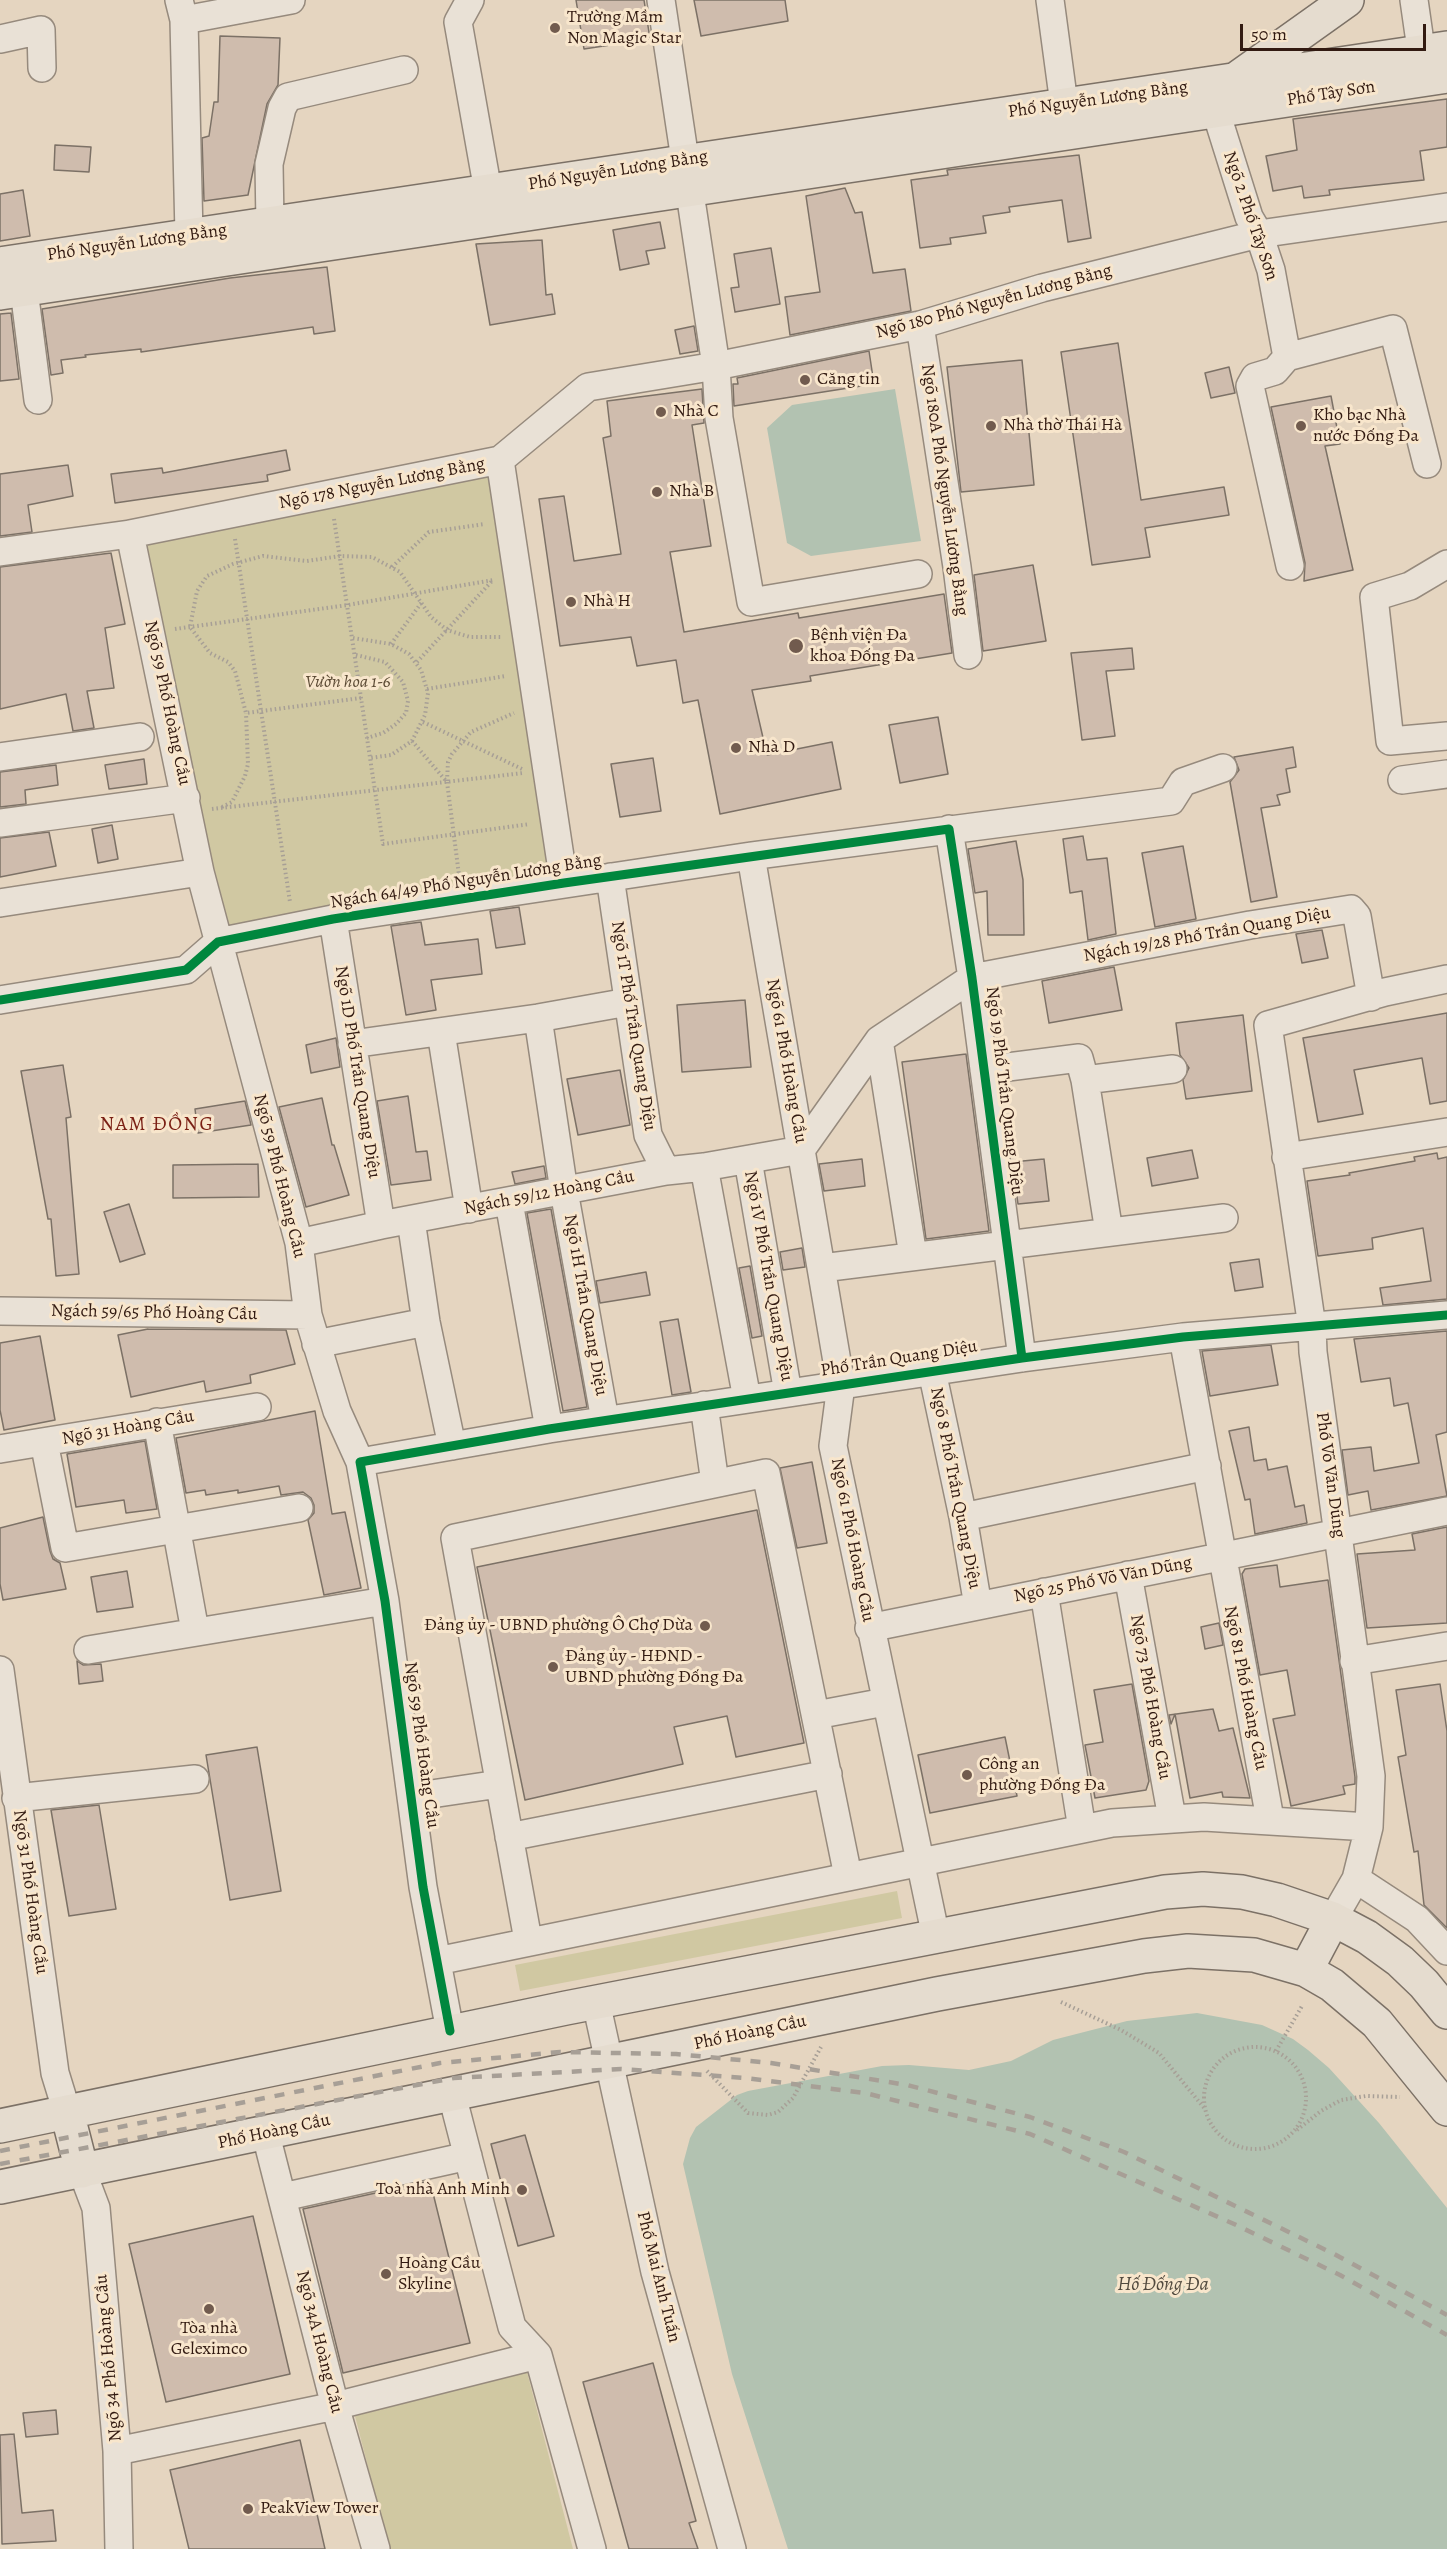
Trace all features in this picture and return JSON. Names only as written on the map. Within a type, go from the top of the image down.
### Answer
[{"type":"main road","points":[[1235,80],[1347,0]]},
{"type":"main road","name":"Phố Tây Sơn","points":[[1235,80],[1435,64]]},
{"type":"main road","name":"Phố Tây Sơn","points":[[1216,112],[1435,64]]},
{"type":"main road","name":"Phố Nguyễn Lương Bằng","points":[[12,291],[686,176],[1064,105],[1235,80]]},
{"type":"main road","name":"Phố Nguyễn Lương Bằng","points":[[0,264],[488,191],[686,176],[1216,112]]},
{"type":"main road","points":[[0,2126],[596,2002],[1165,1892],[1203,1889],[1242,1892],[1277,1900],[1333,1919],[1367,1937],[1400,1961],[1424,1984],[1447,2012]]},
{"type":"main road","points":[[1306,1970],[1333,1919]]},
{"type":"main road","name":"Phố Hoàng Cầu","points":[[0,2187],[266,2135],[937,1994],[1144,1956],[1188,1951],[1254,1955],[1306,1970],[1332,1985],[1377,2023],[1447,2109]]},
{"type":"main road","points":[[67,2112],[82,2170]]},
{"type":"street","points":[[189,236],[182,10],[291,0]]},
{"type":"street","points":[[661,0],[716,366],[719,418],[751,602],[918,574]]},
{"type":"street","points":[[1050,0],[1064,105]]},
{"type":"street","points":[[1414,0],[1435,64]]},
{"type":"street","points":[[460,7],[488,191]]},
{"type":"street","points":[[0,39],[41,30],[42,68]]},
{"type":"street","points":[[270,224],[269,164],[282,108],[288,97],[404,70]]},
{"type":"street","name":"Ngõ 2 Phố Tây Sơn","points":[[1216,112],[1249,217],[1259,234],[1271,270],[1287,357]]},
{"type":"street","name":"Ngõ 180 Phố Nguyễn Lương Bằng","points":[[716,366],[920,325],[1042,288],[1259,234],[1447,207]]},
{"type":"street","points":[[12,291],[38,400]]},
{"type":"street","name":"Ngõ 180A Phố Nguyễn Lương Bằng","points":[[920,325],[968,655]]},
{"type":"street","points":[[1290,566],[1250,386],[1255,377],[1275,371],[1287,357],[1393,329],[1427,464]]},
{"type":"street","name":"Ngõ 178 Nguyễn Lương Bằng","points":[[0,552],[130,534],[500,460],[588,387],[716,366]]},
{"type":"street","points":[[500,460],[509,521],[505,578],[527,634],[564,883]]},
{"type":"street","name":"Ngõ 59 Phố Hoàng Cầu","points":[[130,534],[188,805],[200,872],[299,1244],[308,1315],[337,1411],[360,1462],[385,1601],[423,1887],[450,2031]]},
{"type":"street","points":[[1447,564],[1410,586],[1374,597],[1390,741],[1447,736]]},
{"type":"street","points":[[0,757],[140,737]]},
{"type":"street","points":[[949,829],[1171,801],[1183,782],[1223,768]]},
{"type":"street","points":[[1402,780],[1447,774]]},
{"type":"street","points":[[0,823],[188,805]]},
{"type":"street","name":"Ngách 64/49 Phố Nguyễn Lương Bằng","points":[[0,1000],[186,970],[218,942],[294,926],[564,883],[949,829]]},
{"type":"street","name":"Ngõ 19 Phố Trần Quang Diệu","points":[[949,829],[972,978],[1022,1358]]},
{"type":"street","name":"Ngõ 61 Phố Hoàng Cầu","points":[[751,856],[841,1384],[833,1446],[869,1628],[936,1937]]},
{"type":"street","points":[[0,903],[200,872]]},
{"type":"street","name":"Ngõ 1T Phố Trần Quang Diệu","points":[[610,877],[648,1135],[666,1171]]},
{"type":"street","name":"Ngách 19/28 Phố Trần Quang Diệu","points":[[972,978],[1250,925],[1351,909],[1357,916],[1371,997]]},
{"type":"street","name":"Ngõ 1D Phố Trần Quang Diệu","points":[[333,919],[381,1225]]},
{"type":"street","points":[[801,1149],[879,1040],[972,978]]},
{"type":"street","points":[[1371,997],[1447,980]]},
{"type":"street","name":"Phố Võ Văn Dũng","points":[[1333,1919],[1356,1879],[1369,1827],[1371,1776],[1313,1352],[1312,1327],[1268,1025],[1371,997]]},
{"type":"street","points":[[352,1044],[538,1018],[628,1002]]},
{"type":"street","name":"Ngõ 1H Trần Quang Diệu","points":[[538,1018],[564,1191],[605,1420]]},
{"type":"street","points":[[441,1032],[469,1209]]},
{"type":"street","points":[[879,1040],[913,1256]]},
{"type":"street","points":[[984,1070],[1078,1058],[1085,1080],[1109,1232]]},
{"type":"street","points":[[1085,1080],[1173,1069]]},
{"type":"street","points":[[1286,1157],[1447,1132]]},
{"type":"street","name":"Ngách 59/12 Hoàng Cầu","points":[[299,1244],[381,1225],[666,1171],[748,1160],[801,1149]]},
{"type":"street","name":"Ngõ 1V Phố Trần Quang Diệu","points":[[748,1160],[788,1393]]},
{"type":"street","points":[[704,1167],[747,1399]]},
{"type":"street","points":[[509,1202],[549,1429]]},
{"type":"street","points":[[822,1268],[1224,1218]]},
{"type":"street","points":[[411,1220],[426,1322],[452,1446]]},
{"type":"street","name":"Ngách 59/65 Phố Hoàng Cầu","points":[[0,1311],[308,1315]]},
{"type":"street","name":"Phố Trần Quang Diệu","points":[[360,1462],[605,1420],[1022,1358],[1183,1337],[1447,1315]]},
{"type":"street","points":[[316,1344],[426,1322]]},
{"type":"street","name":"Ngõ 81 Phố Hoàng Cầu","points":[[1183,1337],[1270,1819]]},
{"type":"street","name":"Ngõ 8 Phố Trần Quang Diệu","points":[[932,1371],[963,1517],[978,1606]]},
{"type":"street","points":[[704,1405],[715,1483]]},
{"type":"street","name":"Ngõ 31 Hoàng Cầu","points":[[0,1449],[257,1407]]},
{"type":"street","points":[[157,1422],[195,1631]]},
{"type":"street","points":[[44,1442],[65,1548],[299,1508]]},
{"type":"street","points":[[963,1517],[1207,1466]]},
{"type":"street","points":[[528,1940],[454,1538],[715,1483],[766,1473],[848,1876]]},
{"type":"street","name":"Ngõ 25 Phố Võ Văn Dũng","points":[[869,1628],[1447,1511]]},
{"type":"street","name":"Ngõ 73 Phố Hoàng Cầu","points":[[1128,1575],[1172,1818]]},
{"type":"street","points":[[1044,1592],[1082,1829]]},
{"type":"street","points":[[88,1650],[385,1601]]},
{"type":"street","points":[[1354,1661],[1447,1646]]},
{"type":"street","name":"Ngõ 31 Phố Hoàng Cầu","points":[[0,1670],[55,2073],[67,2112]]},
{"type":"street","points":[[816,1714],[885,1702]]},
{"type":"street","points":[[509,1837],[828,1774]]},
{"type":"street","points":[[16,1798],[195,1779]]},
{"type":"street","points":[[411,1797],[499,1784]]},
{"type":"street","points":[[437,1961],[528,1940],[1112,1823],[1172,1818],[1270,1819],[1369,1827]]},
{"type":"street","points":[[1356,1879],[1417,1919],[1447,1951]]},
{"type":"street","name":"Phố Mai Anh Tuấn","points":[[596,2002],[655,2272],[732,2549]]},
{"type":"street","points":[[452,2095],[512,2327],[538,2355],[592,2549]]},
{"type":"street","name":"Ngõ 34A Hoàng Cầu","points":[[266,2135],[335,2406],[376,2549]]},
{"type":"street","points":[[283,2197],[468,2156]]},
{"type":"street","name":"Ngõ 34 Phố Hoàng Cầu","points":[[82,2170],[96,2208],[117,2451],[119,2549]]},
{"type":"street","points":[[117,2451],[335,2406],[538,2355]]},
{"type":"path","points":[[330,494],[383,844],[555,821]]},
{"type":"path","points":[[230,514],[294,926]]},
{"type":"path","points":[[392,567],[429,532],[509,521]]},
{"type":"path","points":[[220,808],[232,802],[245,776],[248,764],[246,712],[235,671],[228,662],[205,649],[190,627],[197,591],[207,576],[263,556],[307,561],[340,556],[372,557],[400,572],[431,617],[456,635],[490,638],[527,634]]},
{"type":"path","points":[[152,633],[348,605],[505,578]]},
{"type":"path","points":[[417,662],[447,630],[505,578]]},
{"type":"path","points":[[391,644],[422,602]]},
{"type":"path","points":[[353,638],[391,644],[417,662],[427,689],[423,722],[412,741],[390,755],[370,758]]},
{"type":"path","points":[[356,655],[385,662],[403,682],[408,700],[406,712],[396,724],[383,734],[367,738]]},
{"type":"path","points":[[427,689],[532,671]]},
{"type":"path","points":[[246,712],[361,698]]},
{"type":"path","points":[[462,899],[452,835],[447,782],[448,762],[471,732],[484,725],[538,707]]},
{"type":"path","points":[[188,805],[220,808],[528,772],[423,722]]},
{"type":"path","points":[[412,741],[447,782]]},
{"type":"path","points":[[1061,2002],[1102,2021],[1159,2053],[1206,2109],[1216,2130],[1234,2145],[1260,2149],[1275,2146],[1341,2100],[1359,2097],[1400,2097]]},
{"type":"path","points":[[1276,2051],[1302,2006]]},
{"type":"path","points":[[707,2071],[748,2113],[768,2115],[787,2105],[805,2079],[822,2046]]},
{"type":"path","points":[[1206,2109],[1206,2086],[1210,2075],[1224,2057],[1245,2048],[1260,2047],[1276,2051],[1298,2070],[1305,2084],[1307,2098],[1301,2120],[1288,2138]]},
{"type":"green space","name":"Vườn hoa 1-6","points":[[491,473],[555,870],[219,927],[139,538]]},
{"type":"green space","points":[[897,1891],[902,1918],[520,1991],[515,1965]]},
{"type":"green space","points":[[527,2372],[573,2549],[389,2549],[355,2416]]},
{"type":"water","points":[[895,389],[921,541],[811,556],[787,543],[767,428],[792,405]]},
{"type":"water","name":"Hố Đống Đa","points":[[1197,2013],[1262,2025],[1293,2039],[1308,2050],[1329,2068],[1379,2123],[1447,2208],[1447,2549],[788,2549],[732,2374],[683,2164],[690,2138],[696,2127],[737,2095],[748,2091],[882,2066],[909,2065],[969,2070],[1011,2061],[1053,2040],[1127,2021]]},
{"type":"building","points":[[576,0],[644,0],[650,39],[584,49]]},
{"type":"building","points":[[694,0],[785,0],[788,21],[701,36]]},
{"type":"building","points":[[220,36],[280,38],[278,85],[267,104],[248,195],[204,201],[202,138],[209,136],[214,102],[218,102]]},
{"type":"building","points":[[1447,99],[1447,147],[1420,151],[1424,180],[1329,190],[1330,195],[1304,198],[1302,186],[1273,191],[1266,156],[1297,150],[1293,119]]},
{"type":"building","points":[[55,145],[91,147],[89,172],[54,170]]},
{"type":"building","points":[[1079,155],[1091,238],[1068,242],[1062,200],[1009,207],[1010,212],[983,216],[986,233],[950,238],[951,244],[920,248],[911,180],[948,175],[947,170]]},
{"type":"building","points":[[845,188],[855,213],[862,212],[873,273],[905,269],[911,311],[790,335],[785,297],[820,292],[806,196]]},
{"type":"building","points":[[23,190],[30,236],[0,241],[0,194]]},
{"type":"building","points":[[660,222],[665,248],[646,251],[649,264],[620,270],[613,230]]},
{"type":"building","points":[[542,240],[546,295],[552,294],[555,314],[490,325],[476,244]]},
{"type":"building","points":[[771,248],[780,304],[735,312],[731,288],[739,287],[734,254]]},
{"type":"building","points":[[327,267],[335,331],[314,334],[313,327],[141,352],[141,349],[85,355],[86,357],[61,360],[63,373],[51,375],[42,309],[230,278]]},
{"type":"building","points":[[11,313],[19,379],[0,381],[0,314]]},
{"type":"building","points":[[694,326],[698,351],[680,354],[675,330]]},
{"type":"building","points":[[1118,343],[1141,500],[1224,487],[1229,515],[1145,528],[1150,557],[1092,565],[1061,352]]},
{"type":"building","name":"Căng tin","points":[[869,351],[874,384],[734,406],[733,384],[738,384],[737,378]]},
{"type":"building","name":"Nhà thờ Thái Hà","points":[[1022,360],[1034,485],[961,492],[947,367]]},
{"type":"building","points":[[1229,367],[1235,393],[1211,398],[1205,373]]},
{"type":"building","points":[[702,389],[704,423],[692,425],[711,546],[670,552],[684,632],[798,613],[799,618],[944,594],[952,653],[810,676],[811,681],[752,690],[767,755],[832,742],[841,789],[720,814],[698,700],[683,703],[676,660],[637,666],[631,637],[560,646],[539,499],[564,496],[574,561],[621,554],[603,438],[611,436],[607,401]]},
{"type":"building","points":[[1331,396],[1340,444],[1325,446],[1353,570],[1304,581],[1305,563],[1271,407]]},
{"type":"building","points":[[286,450],[290,470],[267,475],[268,481],[115,503],[111,474],[162,468],[163,473]]},
{"type":"building","points":[[68,465],[73,496],[28,505],[32,532],[0,536],[0,474]]},
{"type":"building","points":[[111,553],[125,624],[105,628],[114,688],[87,691],[94,728],[73,731],[66,694],[0,709],[0,567]]},
{"type":"building","points":[[1033,565],[1046,641],[983,651],[974,575]]},
{"type":"building","points":[[1132,648],[1134,669],[1106,671],[1115,736],[1082,740],[1071,653]]},
{"type":"building","points":[[938,717],[948,774],[900,783],[889,725]]},
{"type":"building","points":[[1293,747],[1296,767],[1286,769],[1290,792],[1277,795],[1280,805],[1261,808],[1277,897],[1251,902],[1230,782],[1239,770],[1234,757]]},
{"type":"building","points":[[653,758],[661,811],[620,817],[611,764]]},
{"type":"building","points":[[144,759],[147,784],[109,789],[105,765]]},
{"type":"building","points":[[56,765],[58,785],[25,790],[26,804],[0,807],[0,772]]},
{"type":"building","points":[[112,825],[118,859],[98,863],[92,829]]},
{"type":"building","points":[[49,832],[56,866],[0,877],[0,838]]},
{"type":"building","points":[[1083,836],[1087,860],[1107,858],[1116,934],[1088,940],[1082,891],[1070,893],[1063,839]]},
{"type":"building","points":[[1016,841],[1023,880],[1024,935],[988,935],[987,891],[975,893],[968,849]]},
{"type":"building","points":[[1183,846],[1196,919],[1155,927],[1142,853]]},
{"type":"building","points":[[519,907],[525,944],[496,948],[490,911]]},
{"type":"building","points":[[421,922],[425,945],[478,939],[482,974],[431,980],[436,1010],[406,1015],[391,926]]},
{"type":"building","points":[[1322,930],[1328,958],[1302,963],[1296,934]]},
{"type":"building","points":[[1114,967],[1122,1010],[1049,1023],[1042,981]]},
{"type":"building","points":[[745,1000],[751,1067],[682,1072],[677,1005]]},
{"type":"building","points":[[1447,1013],[1447,1101],[1430,1104],[1422,1058],[1354,1070],[1363,1114],[1318,1122],[1303,1038]]},
{"type":"building","points":[[1243,1015],[1252,1091],[1186,1099],[1183,1080],[1189,1068],[1180,1055],[1176,1023]]},
{"type":"building","points":[[336,1038],[340,1067],[311,1073],[306,1045]]},
{"type":"building","points":[[966,1054],[989,1231],[926,1239],[902,1062]]},
{"type":"building","points":[[63,1065],[71,1117],[66,1118],[79,1274],[56,1276],[51,1219],[48,1219],[21,1071]]},
{"type":"building","points":[[620,1070],[630,1125],[578,1135],[567,1079]]},
{"type":"building","points":[[408,1096],[416,1152],[427,1151],[431,1180],[391,1185],[377,1101]]},
{"type":"building","points":[[322,1098],[332,1145],[334,1145],[349,1195],[306,1207],[279,1107]]},
{"type":"building","points":[[245,1101],[251,1125],[198,1133],[195,1109]]},
{"type":"building","points":[[1192,1150],[1198,1178],[1152,1186],[1147,1158]]},
{"type":"building","points":[[1437,1153],[1438,1159],[1447,1157],[1447,1299],[1383,1305],[1380,1288],[1431,1281],[1423,1228],[1372,1238],[1373,1249],[1318,1256],[1307,1181],[1350,1175],[1349,1173],[1415,1161],[1414,1157]]},
{"type":"building","points":[[862,1159],[865,1186],[824,1191],[819,1164]]},
{"type":"building","points":[[1044,1159],[1049,1201],[1018,1204],[1012,1162]]},
{"type":"building","points":[[258,1164],[259,1197],[173,1198],[173,1165]]},
{"type":"building","points":[[544,1166],[546,1178],[515,1184],[512,1172]]},
{"type":"building","points":[[129,1204],[145,1254],[120,1262],[104,1212]]},
{"type":"building","points":[[551,1209],[587,1407],[563,1411],[527,1213]]},
{"type":"building","points":[[802,1248],[805,1267],[783,1270],[780,1252]]},
{"type":"building","points":[[1259,1259],[1263,1287],[1235,1291],[1230,1263]]},
{"type":"building","points":[[750,1266],[762,1336],[752,1338],[739,1268]]},
{"type":"building","points":[[646,1272],[650,1295],[600,1303],[596,1281]]},
{"type":"building","points":[[678,1319],[691,1392],[672,1395],[660,1322]]},
{"type":"building","points":[[148,1329],[286,1330],[295,1364],[250,1375],[251,1383],[206,1392],[204,1381],[131,1397],[118,1335]]},
{"type":"building","points":[[1447,1331],[1447,1432],[1436,1435],[1447,1496],[1371,1510],[1368,1491],[1348,1495],[1342,1450],[1371,1447],[1374,1471],[1419,1463],[1408,1403],[1394,1406],[1390,1378],[1361,1382],[1354,1339]]},
{"type":"building","points":[[40,1336],[55,1420],[4,1430],[0,1410],[0,1343]]},
{"type":"building","points":[[1271,1345],[1278,1385],[1210,1396],[1202,1351]]},
{"type":"building","points":[[315,1411],[332,1514],[345,1512],[361,1588],[324,1595],[308,1520],[314,1513],[311,1498],[303,1492],[281,1495],[279,1486],[238,1493],[238,1490],[206,1495],[205,1490],[186,1493],[176,1438]]},
{"type":"building","points":[[1249,1427],[1254,1461],[1266,1459],[1268,1470],[1287,1466],[1295,1507],[1304,1505],[1307,1523],[1255,1534],[1250,1499],[1245,1500],[1229,1431]]},
{"type":"building","points":[[145,1441],[157,1509],[126,1513],[124,1500],[76,1507],[67,1454]]},
{"type":"building","points":[[812,1462],[827,1543],[797,1548],[780,1468]]},
{"type":"building","points":[[757,1510],[804,1743],[736,1757],[727,1716],[674,1727],[683,1764],[525,1800],[477,1567]]},
{"type":"building","points":[[43,1517],[50,1551],[53,1559],[60,1563],[66,1589],[3,1600],[0,1584],[0,1528]]},
{"type":"building","points":[[1447,1527],[1447,1623],[1367,1628],[1357,1554],[1415,1550],[1412,1534]]},
{"type":"building","points":[[1277,1565],[1280,1587],[1328,1580],[1355,1777],[1355,1784],[1343,1786],[1345,1794],[1291,1806],[1273,1719],[1295,1715],[1287,1670],[1260,1675],[1242,1574],[1245,1569]]},
{"type":"building","points":[[127,1571],[133,1607],[97,1612],[91,1577]]},
{"type":"building","points":[[1219,1623],[1223,1645],[1205,1649],[1201,1627]]},
{"type":"building","points":[[77,1661],[83,1665],[101,1664],[103,1681],[79,1684]]},
{"type":"building","points":[[1132,1684],[1149,1781],[1146,1790],[1095,1798],[1085,1745],[1103,1742],[1094,1690]]},
{"type":"building","points":[[1440,1684],[1447,1731],[1447,1928],[1424,1905],[1418,1851],[1414,1852],[1398,1757],[1406,1755],[1396,1690]]},
{"type":"building","points":[[1213,1709],[1219,1731],[1233,1728],[1250,1798],[1223,1797],[1222,1792],[1190,1798],[1175,1714]]},
{"type":"building","points":[[1175,1714],[1171,1724],[1169,1715]]},
{"type":"building","name":"Công an phường Đống Đa","points":[[1005,1737],[1017,1796],[930,1813],[918,1755]]},
{"type":"building","points":[[257,1747],[281,1891],[230,1900],[206,1755]]},
{"type":"building","points":[[99,1805],[116,1909],[69,1916],[51,1810]]},
{"type":"building","name":"Toà nhà Anh Minh","points":[[525,2135],[554,2236],[518,2246],[491,2144]]},
{"type":"building","name":"Hoàng Cầu Skyline","points":[[430,2181],[470,2343],[343,2373],[303,2209]]},
{"type":"building","name":"Tòa nhà Geleximco","points":[[253,2216],[290,2374],[166,2402],[129,2244]]},
{"type":"building","points":[[653,2363],[696,2521],[689,2523],[698,2549],[629,2549],[583,2382]]},
{"type":"building","points":[[56,2410],[58,2434],[26,2437],[23,2413]]},
{"type":"building","points":[[14,2434],[22,2513],[53,2510],[56,2541],[2,2544],[0,2435]]},
{"type":"building","name":"PeakView Tower","points":[[300,2440],[325,2549],[189,2549],[170,2470]]},
{"type":"railway","points":[[0,2151],[440,2063],[560,2052],[676,2054],[771,2063],[907,2085],[1030,2117],[1124,2152],[1334,2254],[1447,2315]]},
{"type":"railway","points":[[0,2164],[454,2078],[621,2069],[745,2078],[865,2093],[1030,2134],[1234,2224],[1340,2275],[1447,2335]]},
{"type":"cycle path","points":[[0,1000],[186,970],[218,942],[333,919],[564,883],[949,829],[972,978],[1022,1358]]},
{"type":"cycle path","points":[[450,2031],[423,1887],[385,1601],[360,1462],[549,1429],[1022,1358],[1183,1337],[1447,1315]]},
{"type":"place","name":"Trường Mầm Non Magic Star","points":[[555,28]]},
{"type":"place","name":"Căng tin","points":[[805,380]]},
{"type":"place","name":"Nhà C","points":[[661,412]]},
{"type":"place","name":"Nhà thờ Thái Hà","points":[[991,426]]},
{"type":"place","name":"Kho bạc Nhà nước Đống Đa","points":[[1301,426]]},
{"type":"place","name":"Nhà B","points":[[657,492]]},
{"type":"place","name":"Nhà H","points":[[571,602]]},
{"type":"place","name":"Bệnh viện Đa khoa Đống Đa","points":[[796,646]]},
{"type":"place","name":"Nhà D","points":[[736,748]]},
{"type":"place","name":"Đảng ủy - UBND phường Ô Chợ Dừa","points":[[705,1626]]},
{"type":"place","name":"Đảng ủy - HĐND - UBND phường Đống Đa","points":[[553,1667]]},
{"type":"place","name":"Công an phường Đống Đa","points":[[967,1775]]},
{"type":"place","name":"Toà nhà Anh Minh","points":[[522,2190]]},
{"type":"place","name":"Hoàng Cầu Skyline","points":[[386,2274]]},
{"type":"place","name":"Tòa nhà Geleximco","points":[[209,2309]]},
{"type":"place","name":"PeakView Tower","points":[[248,2509]]},
{"type":"district","name":"NAM ĐỒNG","points":[[157,1125]]}]
